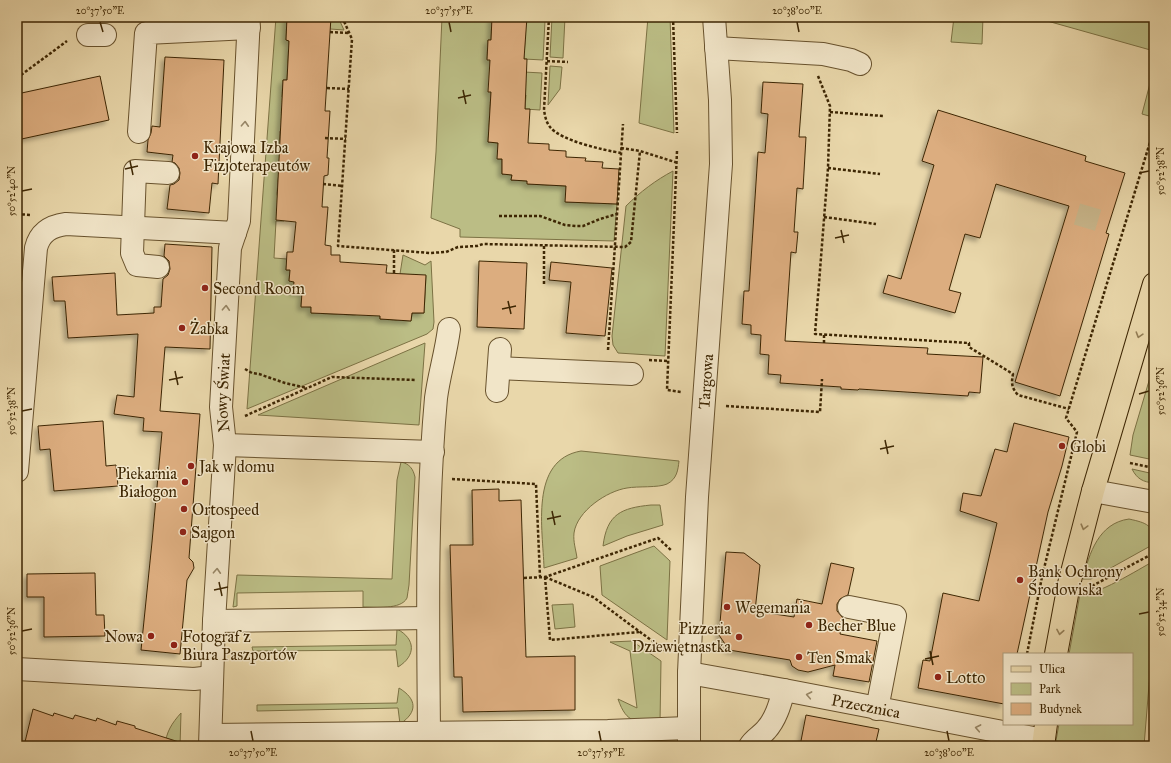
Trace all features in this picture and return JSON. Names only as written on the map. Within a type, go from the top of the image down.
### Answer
[{"type":"main road","points":[[1056,653],[1069,584],[1093,491],[1154,284]]},
{"type":"street","name":"Targowa","points":[[689,737],[689,673],[697,497],[722,141],[714,17]]},
{"type":"street","points":[[139,132],[146,33],[164,25],[249,23]]},
{"type":"street","name":"Nowy Świat","points":[[210,741],[214,621],[224,435],[221,407],[229,256],[230,248],[239,221],[249,23]]},
{"type":"street","points":[[716,48],[823,54],[851,60],[860,64]]},
{"type":"street","points":[[158,267],[137,265],[132,254],[135,172],[168,173]]},
{"type":"street","points":[[17,471],[18,445],[26,380],[36,248],[39,238],[45,231],[50,228],[66,224],[235,233]]},
{"type":"street","points":[[430,732],[428,618],[431,478],[439,381],[449,330]]},
{"type":"street","points":[[497,391],[499,358],[639,367]]},
{"type":"street","points":[[224,435],[433,452]]},
{"type":"street","points":[[1093,491],[1154,502]]},
{"type":"street","points":[[850,608],[895,616],[877,708]]},
{"type":"street","points":[[214,621],[428,618]]},
{"type":"street","points":[[17,669],[194,679],[212,677]]},
{"type":"street","name":"Przecznica","points":[[689,673],[1044,737]]},
{"type":"street","points":[[750,746],[766,730],[773,720],[784,690]]},
{"type":"street","points":[[210,741],[430,732],[608,730],[689,737]]},
{"type":"path","points":[[342,17],[352,39],[338,246],[430,252],[446,252],[458,247],[483,244],[625,247],[632,242],[640,151]]},
{"type":"path","points":[[424,17],[429,20]]},
{"type":"path","points":[[549,17],[544,110],[546,121],[552,129],[566,137],[591,147],[621,153]]},
{"type":"path","points":[[673,17],[677,133]]},
{"type":"path","points":[[330,32],[350,33]]},
{"type":"path","points":[[809,53],[830,106],[828,168],[815,334],[969,343],[969,347],[1013,374],[1011,383],[1018,395],[1069,409]]},
{"type":"path","points":[[547,61],[568,62]]},
{"type":"path","points":[[327,88],[349,89]]},
{"type":"path","points":[[830,112],[883,116]]},
{"type":"path","points":[[607,357],[616,247],[623,124]]},
{"type":"path","points":[[1027,653],[1042,577],[1074,451],[1077,432],[1066,418],[1154,129]]},
{"type":"path","points":[[325,138],[346,139]]},
{"type":"path","points":[[621,148],[640,151],[678,163]]},
{"type":"path","points":[[677,151],[678,163],[667,390],[685,393],[687,398],[686,406],[720,409],[720,405],[820,412],[822,379]]},
{"type":"path","points":[[828,168],[880,174]]},
{"type":"path","points":[[324,184],[342,186]]},
{"type":"path","points":[[499,216],[540,216],[565,225],[583,226],[618,214]]},
{"type":"path","points":[[824,217],[876,224]]},
{"type":"path","points":[[544,245],[544,284]]},
{"type":"path","points":[[394,250],[394,273]]},
{"type":"path","points":[[824,335],[824,343]]},
{"type":"path","points":[[639,367],[669,362]]},
{"type":"path","points":[[242,367],[252,373],[307,388]]},
{"type":"path","points":[[224,435],[307,388],[332,377],[439,381]]},
{"type":"path","points":[[1074,451],[1079,452]]},
{"type":"path","points":[[1130,464],[1154,468]]},
{"type":"path","points":[[431,478],[536,484],[540,578]]},
{"type":"path","points":[[524,578],[545,577],[658,538],[676,555]]},
{"type":"path","points":[[1091,586],[1154,553]]},
{"type":"path","points":[[545,577],[593,597],[670,654],[670,646]]},
{"type":"path","points":[[545,577],[550,640],[639,632]]},
{"type":"path","points":[[1042,577],[1047,578]]},
{"type":"green space","points":[[276,17],[287,17],[286,40],[289,41],[287,80],[283,80],[282,97],[286,98],[285,131],[280,131],[279,147],[283,147],[277,194],[284,221],[276,221],[274,258],[287,259],[286,270],[290,270],[289,281],[294,282],[293,292],[302,292],[301,306],[311,307],[311,313],[354,315],[380,310],[380,319],[411,321],[412,313],[424,313],[426,276],[400,274],[403,255],[425,265],[431,261],[434,322],[433,329],[427,334],[247,409]]},
{"type":"green space","points":[[331,17],[338,17],[344,30],[330,29]]},
{"type":"green space","points":[[442,17],[492,17],[491,40],[488,40],[487,59],[490,60],[491,92],[488,142],[498,143],[498,159],[502,159],[502,174],[512,175],[511,180],[527,181],[528,184],[566,186],[566,202],[617,204],[614,241],[460,237],[460,229],[431,218],[436,152]]},
{"type":"green space","points":[[552,17],[565,17],[563,58],[550,57]]},
{"type":"green space","points":[[648,17],[670,17],[674,133],[639,123]]},
{"type":"green space","points":[[954,17],[983,17],[982,44],[951,42]]},
{"type":"green space","points":[[1033,17],[1154,17],[1154,51]]},
{"type":"green space","points":[[526,20],[545,21],[543,60],[524,59]]},
{"type":"green space","points":[[550,66],[562,67],[560,89],[548,105]]},
{"type":"green space","points":[[1154,68],[1154,98],[1149,116],[1142,114]]},
{"type":"green space","points":[[524,72],[542,73],[540,110],[525,109],[526,95],[523,95]]},
{"type":"green space","points":[[673,171],[665,356],[618,353],[613,345],[612,336],[626,206],[660,178]]},
{"type":"green space","points":[[425,343],[419,425],[258,415]]},
{"type":"green space","points":[[1154,364],[1154,460],[1130,455],[1133,435]]},
{"type":"green space","points":[[581,451],[679,461],[675,477],[667,484],[658,486],[632,487],[619,490],[594,503],[576,525],[574,543],[577,558],[544,568],[542,517],[546,482],[553,468],[564,457]]},
{"type":"green space","points":[[401,462],[411,467],[415,477],[409,585],[407,598],[404,602],[387,607],[363,607],[363,591],[237,593],[237,606],[233,607],[237,575],[392,579],[397,480]]},
{"type":"green space","points":[[1132,469],[1154,474],[1154,483],[1141,479]]},
{"type":"green space","points":[[660,505],[663,525],[627,536],[603,546],[608,527],[617,515],[631,508]]},
{"type":"green space","points":[[1129,519],[1145,524],[1151,529],[1154,544],[1091,579],[1083,579],[1088,559],[1103,533],[1110,526]]},
{"type":"green space","points":[[654,546],[670,561],[667,640],[602,595],[600,566]]},
{"type":"green space","points":[[1154,561],[1154,624],[1144,746],[1055,746],[1059,725],[1133,725],[1133,653],[1069,653],[1080,594],[1087,594],[1096,591],[1128,576]]},
{"type":"green space","points":[[573,604],[575,627],[555,629],[552,605]]},
{"type":"green space","points":[[397,629],[408,638],[411,648],[411,653],[408,658],[398,667],[396,650],[253,651],[252,647],[396,645]]},
{"type":"green space","points":[[632,641],[661,661],[660,723],[633,720],[625,713],[618,699],[637,708],[630,651],[610,642]]},
{"type":"green space","points":[[399,688],[409,697],[413,706],[410,715],[400,724],[398,708],[257,711],[257,705],[397,703]]},
{"type":"green space","points":[[181,713],[180,746],[165,746],[170,728]]},
{"type":"building","points":[[287,17],[331,17],[325,111],[330,111],[327,158],[329,158],[328,175],[324,176],[322,207],[328,207],[325,245],[331,246],[331,255],[340,255],[340,262],[387,265],[386,273],[426,275],[424,313],[412,313],[411,321],[380,319],[380,316],[311,313],[311,307],[301,307],[302,292],[293,292],[294,282],[289,281],[290,270],[286,270],[287,252],[293,252],[296,222],[276,220],[283,80],[287,80],[289,41],[286,40]]},
{"type":"building","points":[[492,17],[527,17],[524,59],[527,59],[525,109],[530,109],[528,143],[549,144],[549,150],[566,151],[566,157],[586,158],[585,161],[603,162],[602,168],[619,169],[617,204],[565,202],[566,186],[527,184],[527,181],[511,180],[512,175],[502,174],[502,159],[497,159],[498,143],[488,142],[491,92],[488,92],[490,60],[487,60],[488,40],[491,40]]},
{"type":"building","points":[[165,57],[224,60],[218,184],[212,183],[209,213],[167,209],[170,185],[179,180],[179,168],[172,162],[173,155],[147,152],[148,140],[152,126],[160,127]]},
{"type":"building","points":[[100,76],[109,120],[17,140],[17,94]]},
{"type":"building","points":[[763,82],[803,84],[799,137],[806,137],[803,189],[797,188],[794,232],[798,232],[796,253],[791,252],[785,341],[928,348],[927,354],[983,357],[980,393],[969,392],[968,396],[841,389],[841,387],[780,383],[781,375],[768,374],[769,355],[760,354],[761,335],[751,334],[751,325],[742,324],[744,291],[749,291],[758,152],[765,153],[768,114],[761,113]]},
{"type":"building","points":[[938,110],[1086,156],[1085,161],[1125,173],[1106,233],[1109,234],[1060,396],[1015,382],[1069,206],[996,184],[980,238],[965,234],[949,290],[961,293],[955,313],[883,293],[888,275],[901,279],[934,165],[922,161]]},
{"type":"building","points":[[165,244],[212,247],[210,349],[165,347],[160,411],[200,414],[189,558],[193,562],[194,568],[187,580],[180,654],[141,650],[162,432],[143,431],[144,418],[114,414],[117,395],[134,397],[138,334],[68,338],[65,301],[54,301],[52,277],[115,273],[117,315],[154,313],[154,307],[161,307],[163,279],[168,275],[170,269],[169,261],[164,256]]},
{"type":"building","points":[[479,261],[527,263],[524,329],[477,327]]},
{"type":"building","points":[[551,262],[612,268],[605,336],[566,333],[571,282],[549,280]]},
{"type":"building","points":[[103,421],[106,466],[116,465],[118,486],[54,491],[50,449],[40,450],[38,426]]},
{"type":"building","points":[[1014,423],[1069,437],[1048,512],[1017,653],[1003,653],[1003,704],[918,688],[923,660],[930,661],[943,593],[979,601],[997,523],[960,511],[963,493],[981,496],[995,449],[1007,452]]},
{"type":"building","points":[[499,489],[499,501],[521,500],[526,657],[575,656],[575,710],[463,712],[462,677],[454,677],[450,545],[473,545],[472,490]]},
{"type":"building","points":[[726,552],[744,553],[760,565],[755,611],[794,617],[797,599],[822,604],[831,563],[854,568],[848,595],[840,599],[837,604],[837,611],[843,618],[840,634],[877,641],[869,682],[833,676],[835,665],[808,672],[798,670],[792,666],[790,660],[729,650],[719,635]]},
{"type":"building","points":[[95,573],[96,615],[104,615],[105,636],[44,637],[44,597],[27,597],[27,574]]},
{"type":"building","points":[[33,709],[53,716],[54,713],[73,719],[75,715],[96,721],[97,718],[116,725],[117,721],[179,742],[178,746],[24,746]]},
{"type":"building","points":[[806,715],[879,729],[875,746],[800,746]]},
{"type":"tunnel","points":[[1077,214],[1104,222]]},
{"type":"place","name":"Krajowa Izba Fizjoterapeutów","points":[[195,156]]},
{"type":"place","name":"Second Room","points":[[205,288]]},
{"type":"place","name":"Żabka","points":[[182,328]]},
{"type":"place","name":"Globi","points":[[1062,446]]},
{"type":"place","name":"Jak w domu","points":[[191,466]]},
{"type":"place","name":"Piekarnia Białogon","points":[[185,482]]},
{"type":"place","name":"Ortospeed","points":[[184,509]]},
{"type":"place","name":"Sajgon","points":[[183,532]]},
{"type":"place","name":"Bank Ochrony Środowiska","points":[[1020,580]]},
{"type":"place","name":"Wegemania","points":[[727,607]]},
{"type":"place","name":"Becher Blue","points":[[809,625]]},
{"type":"place","name":"Nowa","points":[[151,636]]},
{"type":"place","name":"Pizzeria Dziewiętnastka","points":[[739,637]]},
{"type":"place","name":"Fotograf z Biura Paszportów","points":[[174,645]]},
{"type":"place","name":"Ten Smak","points":[[799,657]]},
{"type":"place","name":"Lotto","points":[[938,677]]}]
